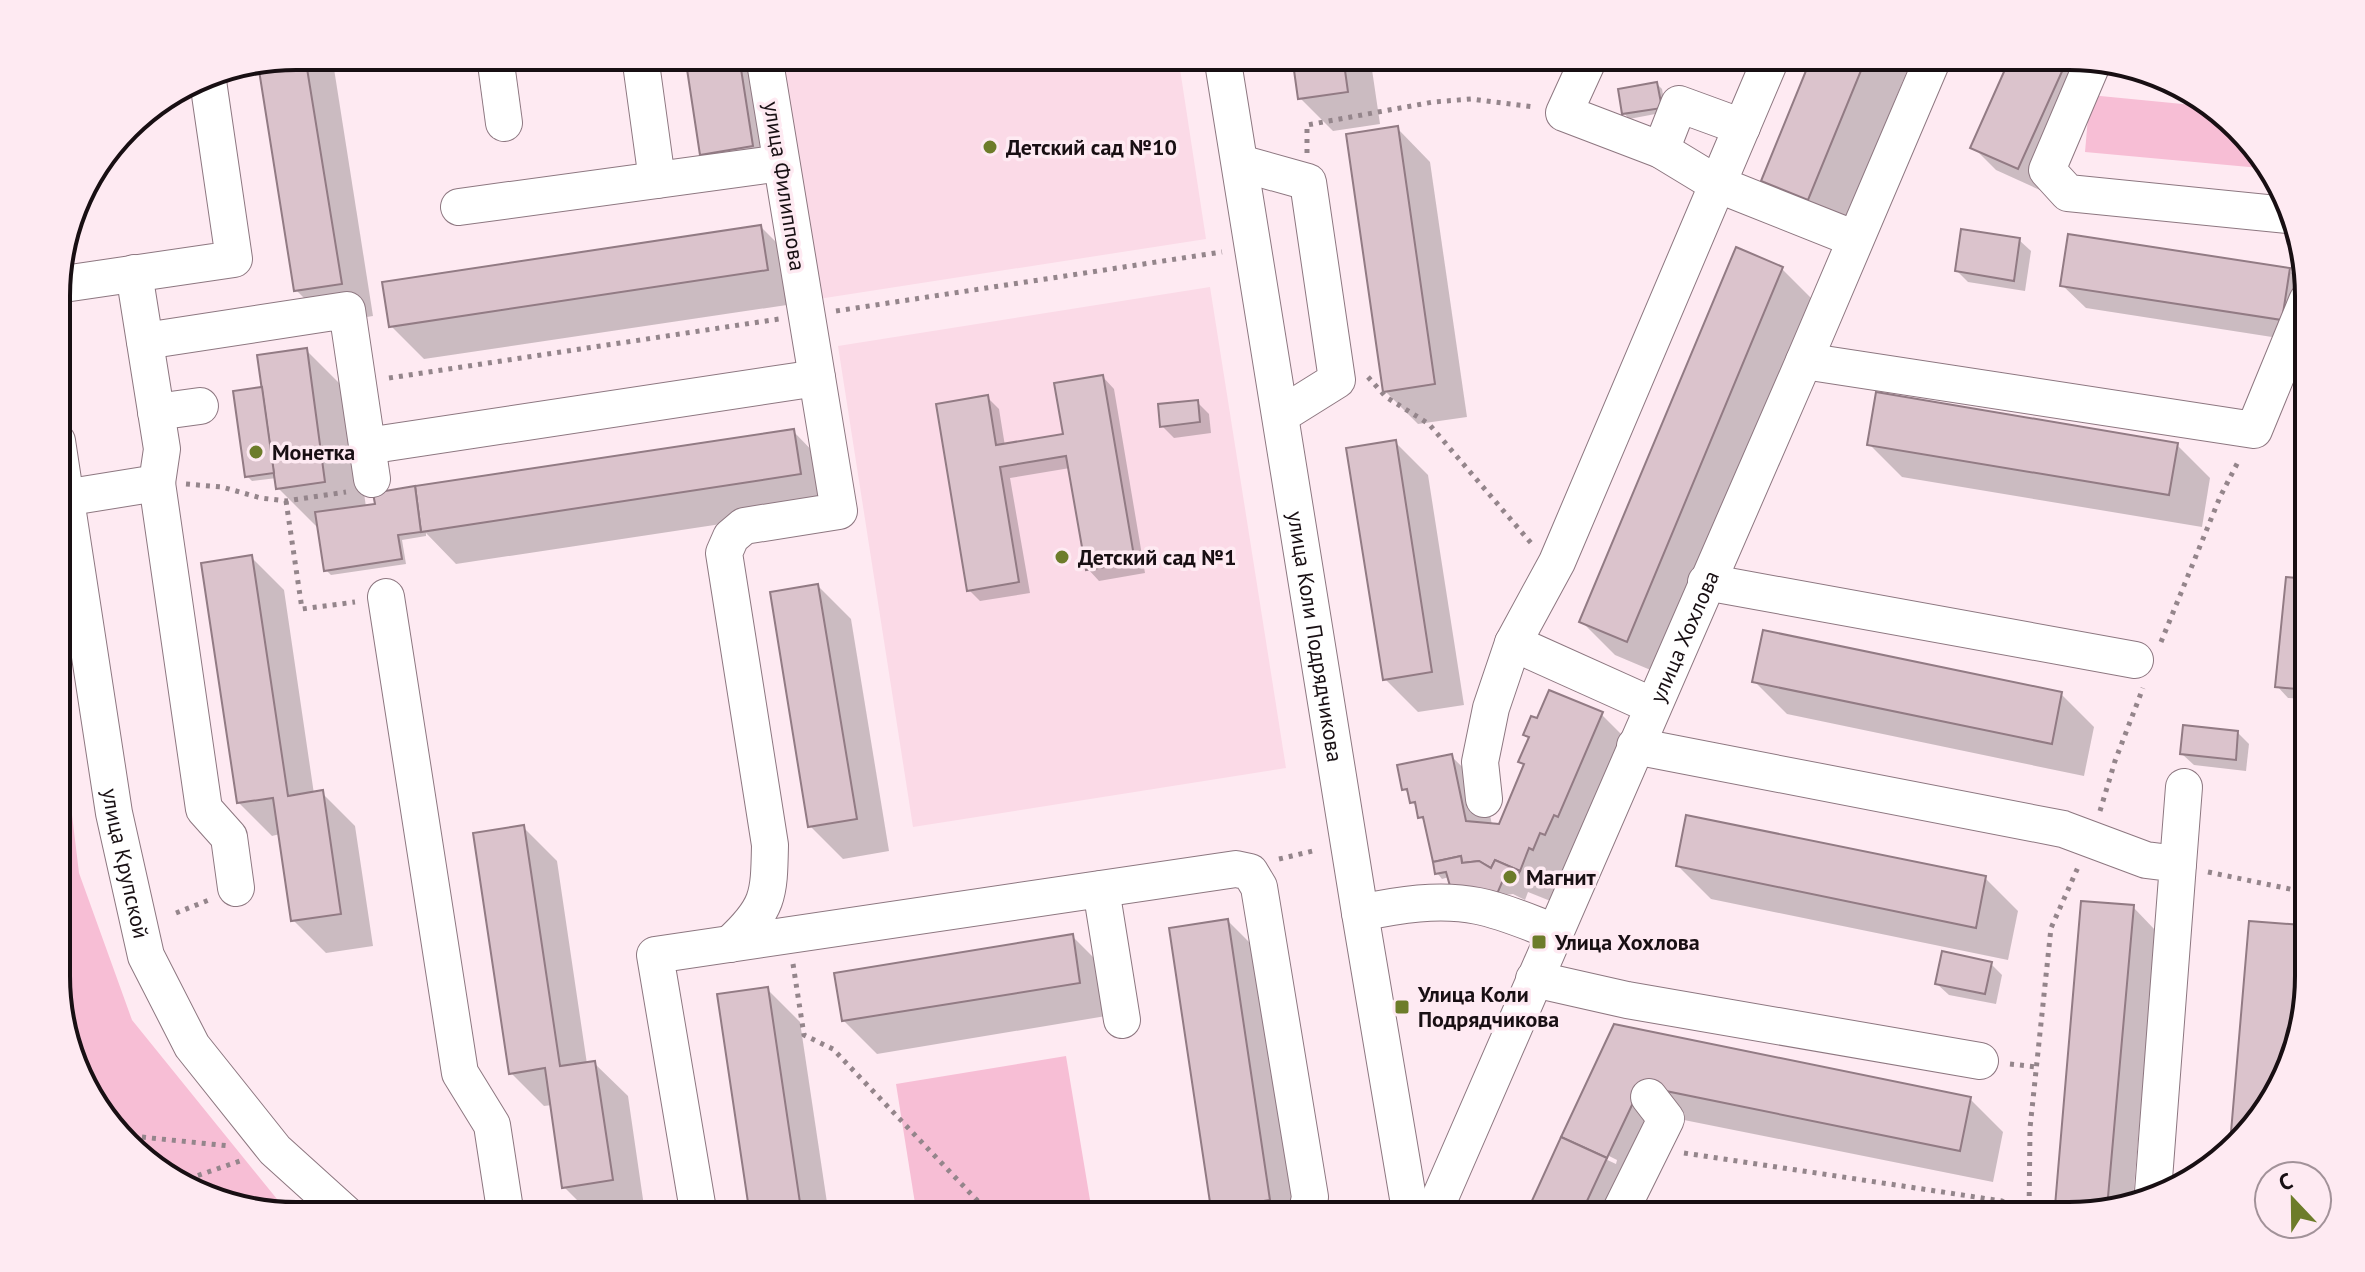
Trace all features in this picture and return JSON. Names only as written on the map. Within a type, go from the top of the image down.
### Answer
[{"type":"street","points":[[497,70],[504,123]]},
{"type":"street","points":[[642,70],[657,180]]},
{"type":"street","name":"улица Филиппова","points":[[730,944],[753,923],[764,902],[769,878],[770,845],[724,553],[731,537],[744,526],[839,511],[766,70]]},
{"type":"street","name":"улица Коли Подрядчикова","points":[[1224,70],[1409,1202]]},
{"type":"street","points":[[1584,70],[1564,113],[1661,150],[1717,184],[1855,239]]},
{"type":"street","points":[[1484,799],[1480,762],[1491,708],[1513,643],[1553,569],[1766,70]]},
{"type":"street","name":"улица Хохлова","points":[[1438,1202],[1928,70]]},
{"type":"street","points":[[2089,71],[2047,170],[2068,193],[2279,214]]},
{"type":"street","points":[[70,283],[234,259],[209,87]]},
{"type":"street","points":[[1661,150],[1679,104],[1742,127]]},
{"type":"street","points":[[459,207],[781,163]]},
{"type":"street","points":[[1240,163],[1308,182],[1337,380],[1281,415]]},
{"type":"street","points":[[134,273],[162,449],[157,483],[204,809],[229,837],[236,888]]},
{"type":"street","points":[[145,341],[347,310],[370,463],[817,378]]},
{"type":"street","points":[[1804,361],[2254,430],[2295,330]]},
{"type":"street","points":[[156,412],[200,406]]},
{"type":"street","points":[[70,497],[157,483]]},
{"type":"street","name":"улица Крупской","points":[[70,536],[114,813],[146,956],[192,1046],[275,1150],[333,1202]]},
{"type":"street","points":[[1706,582],[2147,662]]},
{"type":"street","points":[[386,597],[460,1073],[492,1125],[504,1202]]},
{"type":"street","points":[[1513,643],[1653,706]]},
{"type":"street","points":[[1635,746],[2063,829],[2146,860],[2178,864]]},
{"type":"street","points":[[2154,1185],[2184,787]]},
{"type":"street","points":[[697,1202],[655,955],[1236,869],[1250,872],[1259,887],[1309,1202]]},
{"type":"street","points":[[1101,889],[1122,1020]]},
{"type":"street","points":[[1360,913],[1401,905],[1458,920],[1477,906],[1555,932]]},
{"type":"street","points":[[1534,979],[1627,1000],[1980,1061]]},
{"type":"street","points":[[1625,1202],[1666,1119],[1649,1097]]},
{"type":"street","points":[[1399,1141],[1415,1164],[1426,1167],[1435,1167],[1458,1154]]},
{"type":"path","points":[[1308,182],[1307,125],[1433,102],[1471,99],[1564,113]]},
{"type":"path","points":[[1330,335],[1386,397],[1429,424],[1553,569]]},
{"type":"path","points":[[2027,1202],[2030,1128],[2051,928],[2091,839],[2147,662],[2220,497],[2254,430]]},
{"type":"path","points":[[157,483],[222,487],[261,498],[286,501],[350,491],[370,463]]},
{"type":"path","points":[[286,501],[302,609],[386,597]]},
{"type":"path","points":[[2178,864],[2295,890]]},
{"type":"path","points":[[788,935],[804,1035],[833,1049],[979,1202]]},
{"type":"path","points":[[138,1137],[275,1150]]},
{"type":"path","points":[[1651,1148],[2004,1202]]},
{"type":"path","points":[[193,1177],[275,1150]]},
{"type":"shaded area","name":"Детский сад №10","points":[[776,70],[1180,70],[1206,239],[812,300]]},
{"type":"shaded area","points":[[2090,95],[2188,105],[2229,136],[2254,167],[2085,152]]},
{"type":"shaded area","name":"Детский сад №1","points":[[1210,287],[1286,768],[913,827],[838,346]]},
{"type":"shaded area","points":[[70,798],[79,873],[132,1020],[279,1202],[224,1190],[196,1179],[171,1164],[126,1125],[93,1076],[82,1048],[72,1005]]},
{"type":"shaded area","points":[[1066,1056],[1090,1200],[915,1202],[896,1084]]},
{"type":"building","points":[[307,70],[342,284],[294,291],[259,73]]},
{"type":"building","points":[[687,70],[741,70],[753,146],[700,155]]},
{"type":"building","points":[[1294,70],[1345,70],[1348,92],[1298,99]]},
{"type":"building","points":[[1806,70],[1861,70],[1808,200],[1761,181]]},
{"type":"building","points":[[2005,70],[2063,70],[2018,169],[1970,148]]},
{"type":"building","points":[[1657,82],[1662,108],[1622,114],[1618,89]]},
{"type":"building","points":[[1398,126],[1435,384],[1383,392],[1346,134]]},
{"type":"building","points":[[761,225],[768,270],[389,327],[382,282]]},
{"type":"building","points":[[1961,229],[2020,238],[2014,281],[1955,271]]},
{"type":"building","points":[[2068,234],[2290,268],[2282,320],[2060,286]]},
{"type":"building","points":[[1736,247],[1783,267],[1627,642],[1579,622]]},
{"type":"building","points":[[307,348],[325,482],[276,489],[257,355]]},
{"type":"building","points":[[1103,375],[1135,562],[1086,570],[1066,456],[1000,467],[1019,582],[967,591],[936,404],[988,395],[996,445],[1063,434],[1054,383]]},
{"type":"building","points":[[262,387],[274,473],[245,477],[233,391]]},
{"type":"building","points":[[1876,392],[2178,443],[2169,495],[1867,445]]},
{"type":"building","points":[[1198,400],[1200,422],[1160,427],[1158,404]]},
{"type":"building","points":[[794,429],[801,474],[421,532],[415,486]]},
{"type":"building","points":[[1396,440],[1432,672],[1383,680],[1346,448]]},
{"type":"building","points":[[415,486],[421,532],[398,535],[402,559],[324,571],[315,512],[375,504],[373,493]]},
{"type":"building","points":[[252,555],[288,796],[323,790],[341,914],[291,921],[273,798],[237,803],[201,563]]},
{"type":"building","points":[[2286,577],[2295,578],[2295,689],[2275,687]]},
{"type":"building","points":[[818,584],[857,819],[808,827],[770,592]]},
{"type":"building","points":[[1763,630],[2062,692],[2052,744],[1752,682]]},
{"type":"building","points":[[1549,690],[1603,712],[1558,817],[1554,815],[1545,835],[1540,833],[1533,850],[1529,848],[1520,871],[1495,860],[1491,868],[1479,861],[1462,863],[1461,856],[1433,862],[1423,817],[1418,818],[1415,802],[1410,803],[1407,789],[1402,790],[1397,765],[1452,754],[1466,821],[1499,824],[1524,764],[1518,762],[1529,737],[1523,735],[1531,716],[1537,718]]},
{"type":"building","points":[[2183,725],[2238,731],[2236,760],[2180,754]]},
{"type":"building","points":[[1686,815],[1986,876],[1976,928],[1676,866]]},
{"type":"building","points":[[524,825],[560,1066],[595,1061],[613,1180],[562,1188],[545,1068],[509,1074],[473,833]]},
{"type":"building","points":[[1461,856],[1462,863],[1479,861],[1491,868],[1495,860],[1520,871],[1513,883],[1503,880],[1497,894],[1450,886],[1446,872],[1435,874],[1433,862]]},
{"type":"building","points":[[2081,901],[2134,905],[2108,1199],[2055,1202]]},
{"type":"building","points":[[1228,919],[1270,1200],[1210,1202],[1169,928]]},
{"type":"building","points":[[2249,921],[2295,924],[2293,1005],[2283,1048],[2272,1076],[2257,1101],[2231,1133]]},
{"type":"building","points":[[1073,934],[1080,983],[842,1021],[834,973]]},
{"type":"building","points":[[1942,951],[1992,962],[1985,994],[1935,984]]},
{"type":"building","points":[[768,987],[800,1202],[748,1202],[717,994]]},
{"type":"building","points":[[1614,1024],[1971,1097],[1960,1151],[1641,1086],[1607,1158],[1561,1137]]},
{"type":"building","points":[[1561,1137],[1607,1158],[1587,1202],[1531,1202]]},
{"type":"place","name":"Детский сад №10","points":[[990,147]]},
{"type":"place","name":"Монетка","points":[[256,452]]},
{"type":"place","name":"Детский сад №1","points":[[1062,557]]},
{"type":"place","name":"Магнит","points":[[1510,877]]},
{"type":"place","name":"Улица Хохлова","points":[[1539,942]]},
{"type":"place","name":"Улица Коли Подрядчикова","points":[[1402,1007]]}]
